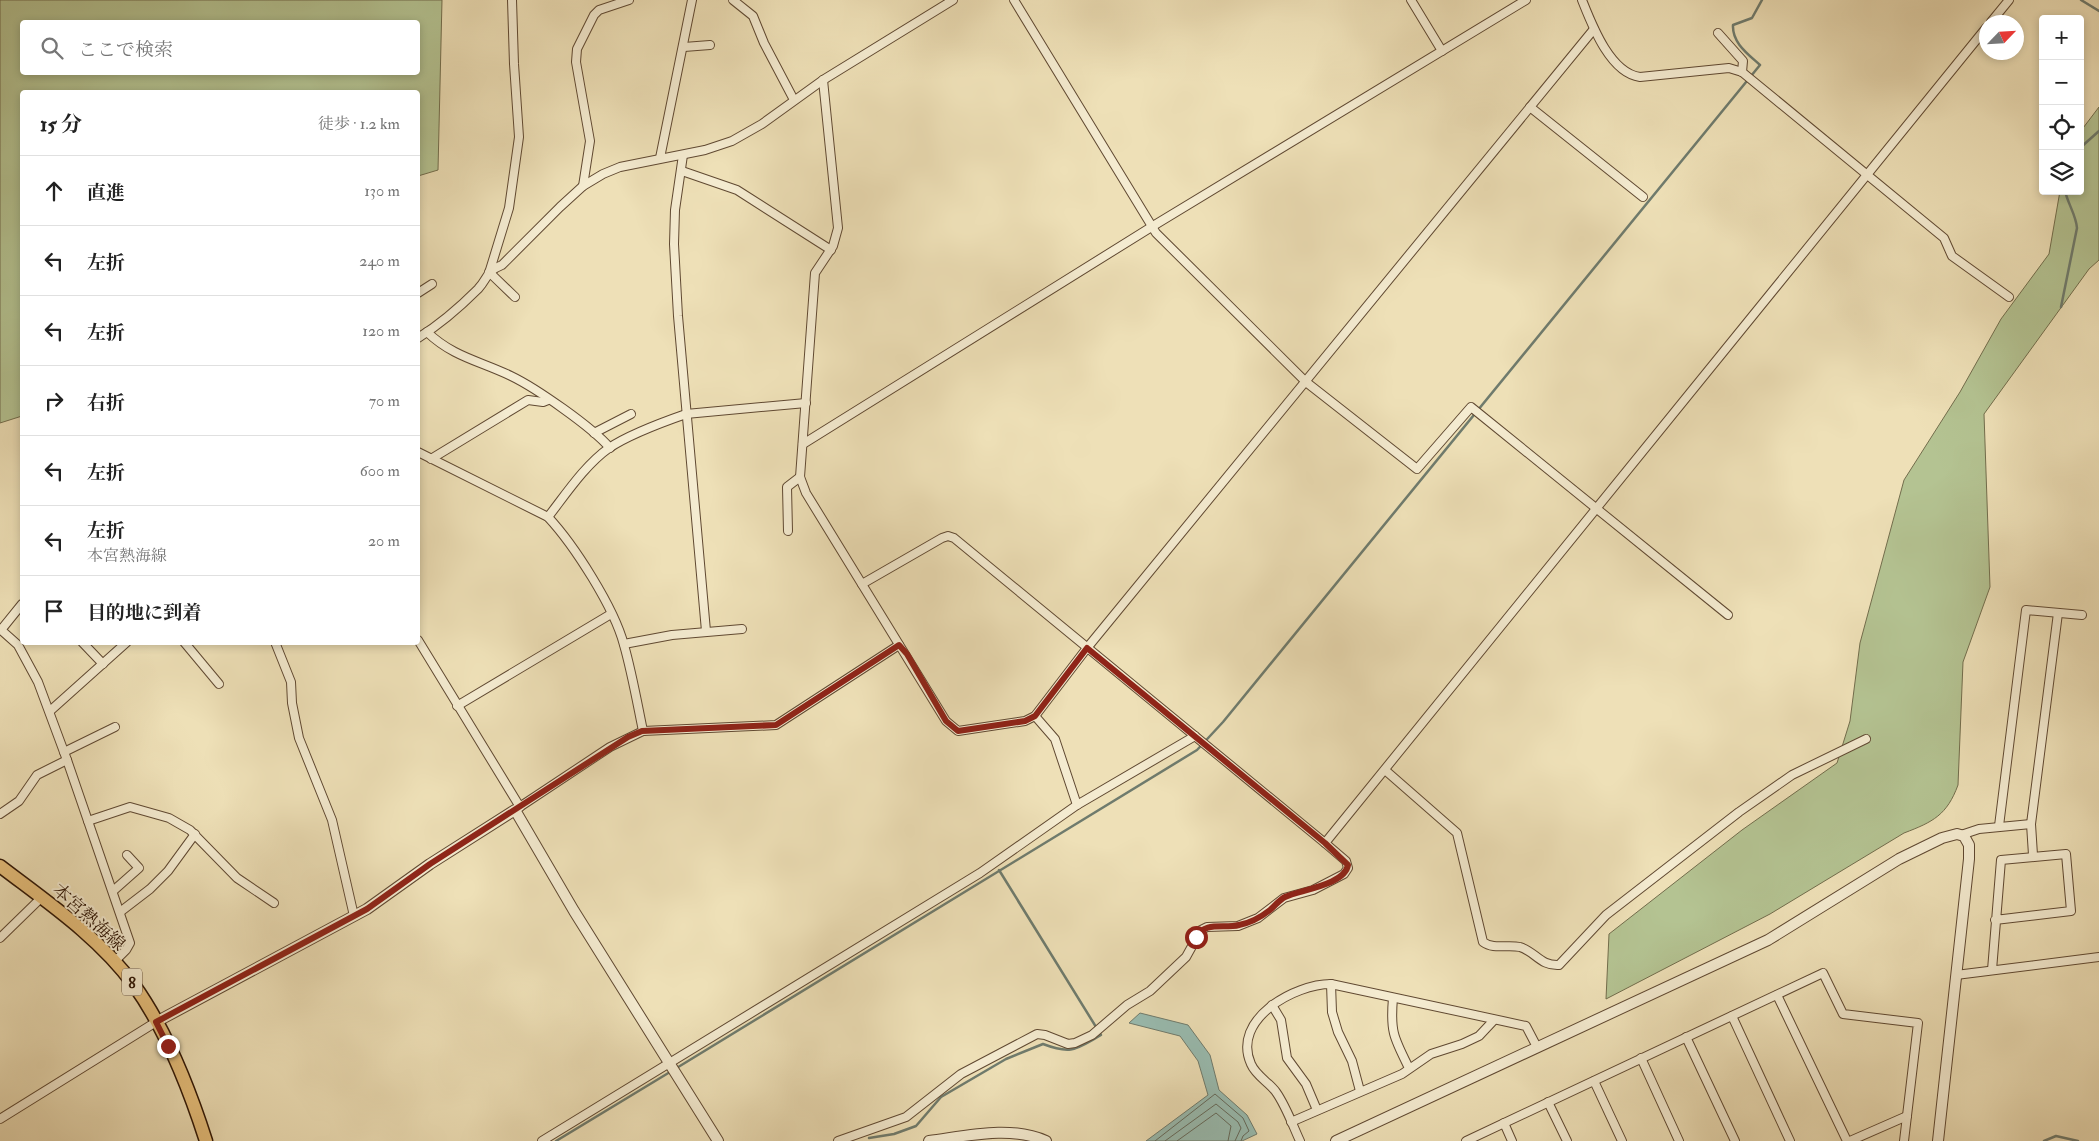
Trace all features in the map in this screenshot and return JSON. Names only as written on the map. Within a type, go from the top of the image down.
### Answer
[{"type":"main road","name":"本宮熱海線","points":[[0,866],[87,935],[134,984],[156,1022],[184,1081],[206,1141]]},
{"type":"street","points":[[420,337],[479,288],[490,271],[509,208],[519,137],[512,0]]},
{"type":"street","points":[[583,186],[590,141],[576,62],[577,49],[594,14],[599,10],[629,0]]},
{"type":"street","points":[[660,158],[692,0]]},
{"type":"street","points":[[733,0],[753,16],[764,43],[794,100]]},
{"type":"street","points":[[490,271],[502,265],[583,186],[613,169],[660,158],[683,155],[732,141],[762,124],[823,80],[952,0]]},
{"type":"street","points":[[1014,0],[1156,233],[1306,382],[1417,469],[1471,407],[1728,615]]},
{"type":"street","points":[[1411,0],[1442,51]]},
{"type":"street","points":[[803,444],[1153,226],[1526,0]]},
{"type":"street","points":[[1582,0],[1594,29],[1615,62],[1630,76],[1640,77],[1729,68],[1742,72],[1944,238],[1952,256],[2009,297]]},
{"type":"street","points":[[1997,15],[2009,0]]},
{"type":"street","points":[[823,80],[838,211],[836,238],[831,250],[815,273],[800,477],[806,493],[899,645],[907,654],[946,721],[958,731],[1025,721],[1035,716],[1087,648],[1594,29]]},
{"type":"street","points":[[1718,33],[1743,61],[1742,72]]},
{"type":"street","points":[[1325,843],[1979,37]]},
{"type":"street","points":[[684,47],[710,45]]},
{"type":"street","points":[[1530,107],[1643,197]]},
{"type":"street","points":[[683,155],[675,210],[674,244],[686,414],[706,631]]},
{"type":"street","points":[[682,171],[737,190],[831,250]]},
{"type":"street","points":[[490,271],[515,297]]},
{"type":"street","points":[[420,292],[432,284]]},
{"type":"street","points":[[427,332],[443,347],[512,376],[594,433],[610,448]]},
{"type":"street","points":[[431,459],[528,400],[543,402],[548,400]]},
{"type":"street","points":[[548,517],[598,457],[610,448],[686,414],[806,404]]},
{"type":"street","points":[[594,433],[631,414]]},
{"type":"street","points":[[420,453],[548,517],[573,546],[611,614],[624,644],[642,731]]},
{"type":"street","points":[[788,531],[787,487],[789,483],[800,477]]},
{"type":"street","points":[[838,1141],[906,1117],[961,1074],[1037,1034],[1045,1035],[1068,1044],[1092,1035],[1127,1005],[1150,991],[1186,957],[1201,930],[1207,927],[1238,926],[1258,918],[1284,898],[1313,890],[1344,874],[1348,868],[1346,861],[1325,843],[948,536],[862,584]]},
{"type":"street","points":[[0,640],[2,630],[20,607]]},
{"type":"street","points":[[1999,826],[2026,610],[2082,615]]},
{"type":"street","points":[[2033,855],[2031,824],[2058,612]]},
{"type":"street","points":[[457,706],[611,614]]},
{"type":"street","points":[[624,644],[706,631],[742,629]]},
{"type":"street","points":[[2,630],[18,645],[26,658],[50,711],[113,891],[130,943],[114,962]]},
{"type":"street","points":[[420,643],[574,911],[718,1141]]},
{"type":"street","points":[[85,645],[103,664]]},
{"type":"street","points":[[50,711],[124,645]]},
{"type":"street","points":[[186,645],[219,684]]},
{"type":"street","points":[[276,645],[291,682],[292,703],[298,738],[332,820],[354,916]]},
{"type":"street","points":[[0,1119],[156,1022],[354,916],[386,896],[437,859],[517,809],[610,747],[642,731],[776,725],[899,645]]},
{"type":"street","points":[[1035,716],[1058,745],[1077,805]]},
{"type":"street","points":[[64,752],[115,727]]},
{"type":"street","points":[[542,1141],[668,1062],[980,873],[1077,805],[1197,738]]},
{"type":"street","points":[[1385,770],[1457,833],[1482,942],[1488,946],[1520,947],[1546,964],[1558,965],[1606,915],[1740,812],[1792,775],[1866,739]]},
{"type":"street","points":[[1,812],[19,801],[37,775],[67,760]]},
{"type":"street","points":[[88,821],[130,807],[169,818],[182,824],[195,834],[237,878],[274,902]]},
{"type":"street","points":[[1336,1141],[1768,940],[1899,859],[1942,838],[1979,829],[2031,824]]},
{"type":"street","points":[[120,912],[150,889],[168,871],[195,834]]},
{"type":"street","points":[[1938,1141],[1969,859],[1969,845],[1961,834]]},
{"type":"street","points":[[1992,970],[1995,920],[2001,860],[2033,855],[2066,854],[2071,911],[1995,920]]},
{"type":"street","points":[[113,891],[139,868],[127,855]]},
{"type":"street","points":[[0,938],[42,898]]},
{"type":"street","points":[[1956,975],[2099,957]]},
{"type":"street","points":[[1466,1141],[1823,973],[1843,1014],[1918,1023],[1904,1141]]},
{"type":"street","points":[[1300,1141],[1275,1091],[1255,1071],[1248,1052],[1248,1040],[1252,1028],[1272,1005],[1297,990],[1318,984],[1331,984],[1526,1026],[1537,1048]]},
{"type":"street","points":[[1331,984],[1332,1012],[1338,1032],[1352,1061],[1360,1091]]},
{"type":"street","points":[[1777,995],[1848,1141],[1907,1116]]},
{"type":"street","points":[[1393,998],[1391,1026],[1393,1037],[1409,1068]]},
{"type":"street","points":[[1272,1005],[1281,1020],[1287,1058],[1306,1084],[1317,1110]]},
{"type":"street","points":[[1732,1016],[1790,1141]]},
{"type":"street","points":[[1291,1122],[1402,1074],[1432,1054],[1462,1044],[1481,1035],[1494,1020]]},
{"type":"street","points":[[1686,1037],[1735,1141]]},
{"type":"street","points":[[1641,1058],[1680,1141]]},
{"type":"street","points":[[1594,1081],[1622,1141]]},
{"type":"street","points":[[1548,1102],[1567,1141]]},
{"type":"street","points":[[1504,1123],[1512,1141]]},
{"type":"street","points":[[929,1141],[1006,1133],[1032,1136],[1046,1141]]},
{"type":"green space","points":[[0,0],[442,0],[438,170],[420,175],[420,90],[20,90],[20,417],[0,423]]},
{"type":"green space","points":[[2099,107],[2099,260],[2089,269],[1984,414],[1990,587],[1963,662],[1958,785],[1954,795],[1944,810],[1931,821],[1904,833],[1770,914],[1606,999],[1609,934],[1742,830],[1837,763],[1850,721],[1860,643],[1904,480],[1960,392],[2001,319],[2049,254],[2059,195],[2084,195],[2084,127]]},
{"type":"water","points":[[1140,1013],[1188,1025],[1210,1055],[1219,1090],[1247,1115],[1257,1134],[1242,1141],[1146,1141],[1208,1095],[1198,1061],[1180,1036],[1129,1023]]},
{"type":"waterway","points":[[675,1069],[1197,750],[1223,722],[1760,65],[1738,43],[1733,31],[1733,25],[1752,18],[1762,0]]},
{"type":"waterway","points":[[2081,0],[2099,11]]},
{"type":"waterway","points":[[2084,144],[2099,131]]},
{"type":"waterway","points":[[2061,307],[2077,228],[2066,195]]},
{"type":"waterway","points":[[869,1138],[894,1134],[916,1126],[941,1097],[1006,1059],[1043,1044],[1061,1049],[1074,1049],[1101,1035],[999,870]]},
{"type":"waterway","points":[[556,1141],[670,1072]]},
{"type":"waterway","points":[[2044,1141],[2056,1136],[2078,1141]]},
{"type":"route","points":[[168,1046],[156,1022],[367,909],[474,835],[628,737],[642,731],[776,725],[899,645],[907,654],[946,721],[958,731],[1025,721],[1035,716],[1087,648],[1325,843],[1346,861],[1348,865],[1347,871],[1344,874],[1313,890],[1287,896],[1258,918],[1238,926],[1207,927],[1201,930],[1196,937]]}]
